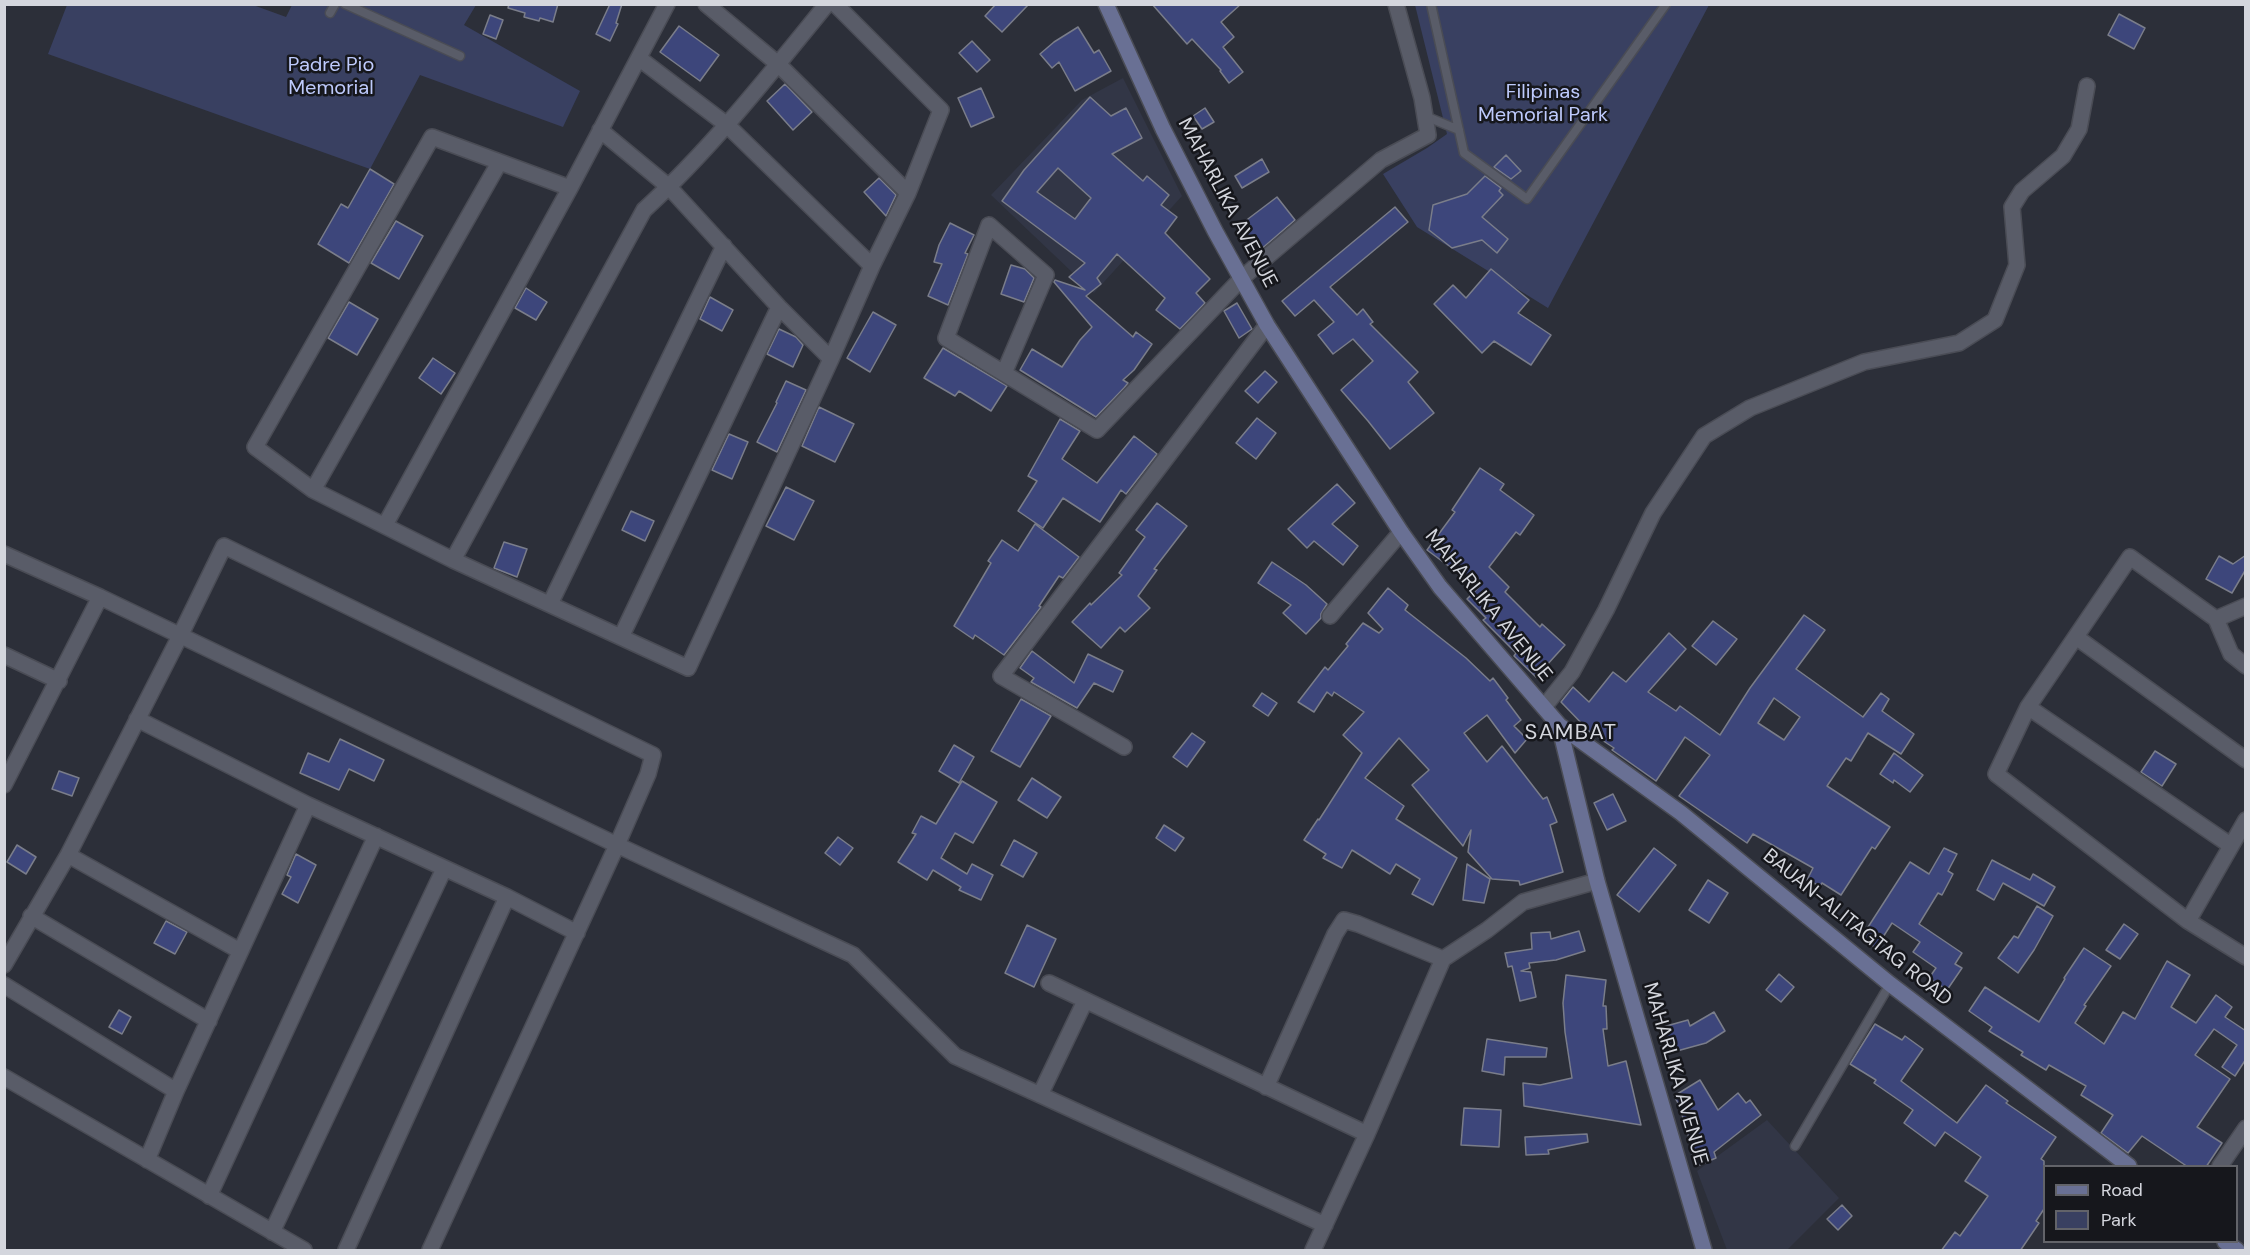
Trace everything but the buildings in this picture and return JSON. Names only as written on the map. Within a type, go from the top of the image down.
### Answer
[{"type":"main road","name":"MAHARLIKA AVENUE","points":[[1106,4],[1163,129],[1215,231],[1267,325],[1401,532],[1440,587],[1559,725],[1597,881],[1704,1251]]},
{"type":"main road","name":"BAUAN-ALITAGTAG ROAD","points":[[1559,725],[1681,813],[1890,984],[2126,1165]]},
{"type":"street","points":[[385,525],[640,59],[667,4]]},
{"type":"street","points":[[706,4],[778,64],[908,193]]},
{"type":"street","points":[[453,560],[644,210],[669,187],[727,125],[827,4]]},
{"type":"street","points":[[570,188],[432,137],[255,447],[313,490],[453,560],[688,668],[872,266],[908,193],[941,110],[835,4]]},
{"type":"street","points":[[1004,373],[1047,275],[989,225],[946,338],[1096,430],[1242,278],[1380,160],[1428,135],[1396,4]]},
{"type":"street","points":[[640,59],[727,125],[872,266]]},
{"type":"street","points":[[1544,707],[1572,672],[1606,610],[1653,513],[1704,436],[1750,408],[1864,362],[1959,343],[1995,321],[2016,266],[2012,207],[2022,191],[2063,156],[2079,129],[2087,86]]},
{"type":"street","points":[[600,130],[669,187],[779,307],[831,359]]},
{"type":"street","points":[[313,490],[499,163]]},
{"type":"street","points":[[550,604],[724,246]]},
{"type":"street","points":[[621,637],[779,307]]},
{"type":"street","points":[[1124,747],[1001,676],[1267,325]]},
{"type":"street","points":[[1330,616],[1401,532]]},
{"type":"street","points":[[4,965],[68,855],[224,546],[653,755],[648,774],[617,845],[430,1251]]},
{"type":"street","points":[[4,554],[100,597],[617,845],[853,955],[956,1056],[1325,1226]]},
{"type":"street","points":[[2246,666],[2231,654],[2216,619],[2130,557],[2028,707],[1996,774],[2188,921],[2246,957]]},
{"type":"street","points":[[4,785],[100,597]]},
{"type":"street","points":[[2216,619],[2246,606]]},
{"type":"street","points":[[2076,637],[2246,760]]},
{"type":"street","points":[[4,655],[59,681]]},
{"type":"street","points":[[2028,707],[2230,845]]},
{"type":"street","points":[[137,720],[308,805],[507,897],[577,933]]},
{"type":"street","points":[[147,1160],[176,1091],[308,805]]},
{"type":"street","points":[[2188,921],[2246,820]]},
{"type":"street","points":[[209,1196],[376,836]]},
{"type":"street","points":[[68,855],[240,951]]},
{"type":"street","points":[[272,1232],[444,869]]},
{"type":"street","points":[[1313,1251],[1443,959],[1487,930],[1523,902],[1597,881]]},
{"type":"street","points":[[346,1251],[507,897]]},
{"type":"street","points":[[31,916],[209,1021]]},
{"type":"street","points":[[1266,1087],[1335,934],[1344,920],[1443,959]]},
{"type":"street","points":[[1049,983],[1367,1134]]},
{"type":"street","points":[[4,985],[176,1091]]},
{"type":"street","points":[[1040,1095],[1084,1001]]},
{"type":"street","points":[[4,1077],[304,1251]]},
{"type":"street","points":[[2221,1165],[2246,1128]]},
{"type":"lane","points":[[330,13],[335,4]]},
{"type":"lane","points":[[345,4],[460,56]]},
{"type":"lane","points":[[1431,4],[1464,153],[1527,199],[1666,4]]},
{"type":"lane","points":[[1425,116],[1459,130]]},
{"type":"lane","points":[[1795,1146],[1890,984]]},
{"type":"shaded area","points":[[1123,78],[1182,196],[1094,293],[991,195],[1082,100]]},
{"type":"shaded area","points":[[1767,1120],[1839,1198],[1787,1250],[1727,1250],[1697,1171]]},
{"type":"green space","name":"Padre Pio Memorial","points":[[67,5],[253,5],[286,17],[292,5],[476,5],[464,25],[580,91],[563,127],[420,75],[370,169],[48,54]]},
{"type":"green space","name":"Filipinas Memorial Park","points":[[1415,5],[1709,5],[1548,308],[1417,227],[1383,174],[1447,134]]},
{"type":"district","name":"SAMBAT","points":[[1571,733]]}]
